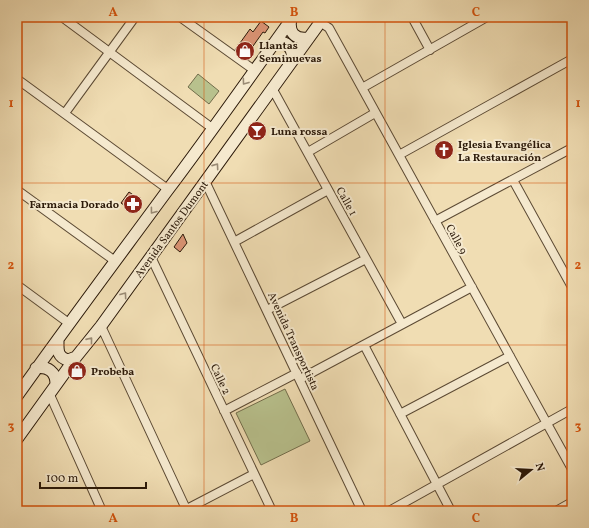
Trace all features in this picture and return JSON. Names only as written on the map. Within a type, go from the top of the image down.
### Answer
[{"type":"main road","points":[[292,18],[290,25],[291,32],[296,37],[302,39],[308,38]]},
{"type":"main road","points":[[18,394],[169,190],[292,18]]},
{"type":"main road","name":"Avenida Santos Dumont","points":[[17,439],[76,357],[101,326],[322,20]]},
{"type":"main road","points":[[273,44],[284,42],[288,45],[292,49],[292,60]]},
{"type":"main road","points":[[58,340],[59,354],[63,359],[68,360],[76,357]]},
{"type":"main road","points":[[36,368],[48,368],[53,372],[56,378],[56,384]]},
{"type":"street","points":[[62,17],[212,128]]},
{"type":"street","points":[[65,113],[135,17]]},
{"type":"street","points":[[180,17],[254,70]]},
{"type":"street","points":[[412,17],[430,50]]},
{"type":"street","points":[[362,88],[487,17]]},
{"type":"street","name":"Calle 9","points":[[322,20],[329,28],[572,469]]},
{"type":"street","points":[[398,155],[572,59]]},
{"type":"street","points":[[17,79],[169,190]]},
{"type":"street","name":"Calle 1","points":[[272,88],[402,324]]},
{"type":"street","points":[[308,152],[375,113]]},
{"type":"street","points":[[435,221],[572,148]]},
{"type":"street","points":[[513,180],[572,287]]},
{"type":"street","name":"Avenida Transportista","points":[[205,181],[362,511]]},
{"type":"street","points":[[17,190],[115,261]]},
{"type":"street","points":[[234,242],[328,190]]},
{"type":"street","name":"Calle 2","points":[[151,257],[272,511]]},
{"type":"street","points":[[267,310],[366,259]]},
{"type":"street","points":[[17,285],[70,324]]},
{"type":"street","points":[[224,411],[364,345],[472,287]]},
{"type":"street","points":[[101,326],[185,510],[254,474]]},
{"type":"street","points":[[364,345],[451,511]]},
{"type":"street","points":[[400,414],[510,356]]},
{"type":"street","points":[[50,395],[102,511]]},
{"type":"street","points":[[389,511],[572,408]]},
{"type":"street","points":[[556,511],[572,502]]},
{"type":"green space","points":[[198,74],[219,91],[209,104],[188,87]]},
{"type":"green space","points":[[285,389],[310,441],[261,465],[236,413]]},
{"type":"building","points":[[261,21],[269,27],[265,33],[263,32],[246,56],[235,50],[250,29],[253,32]]},
{"type":"building","points":[[129,192],[142,201],[134,212],[121,203]]},
{"type":"building","points":[[183,234],[187,243],[180,252],[174,247]]},
{"type":"place","name":"Llantas Seminuevas","points":[[245,51]]},
{"type":"place","name":"Luna rossa","points":[[257,131]]},
{"type":"place","name":"Iglesia Evangélica La Restauración","points":[[444,150]]},
{"type":"place","name":"Farmacia Dorado","points":[[133,204]]},
{"type":"place","name":"Probeba","points":[[77,371]]}]
